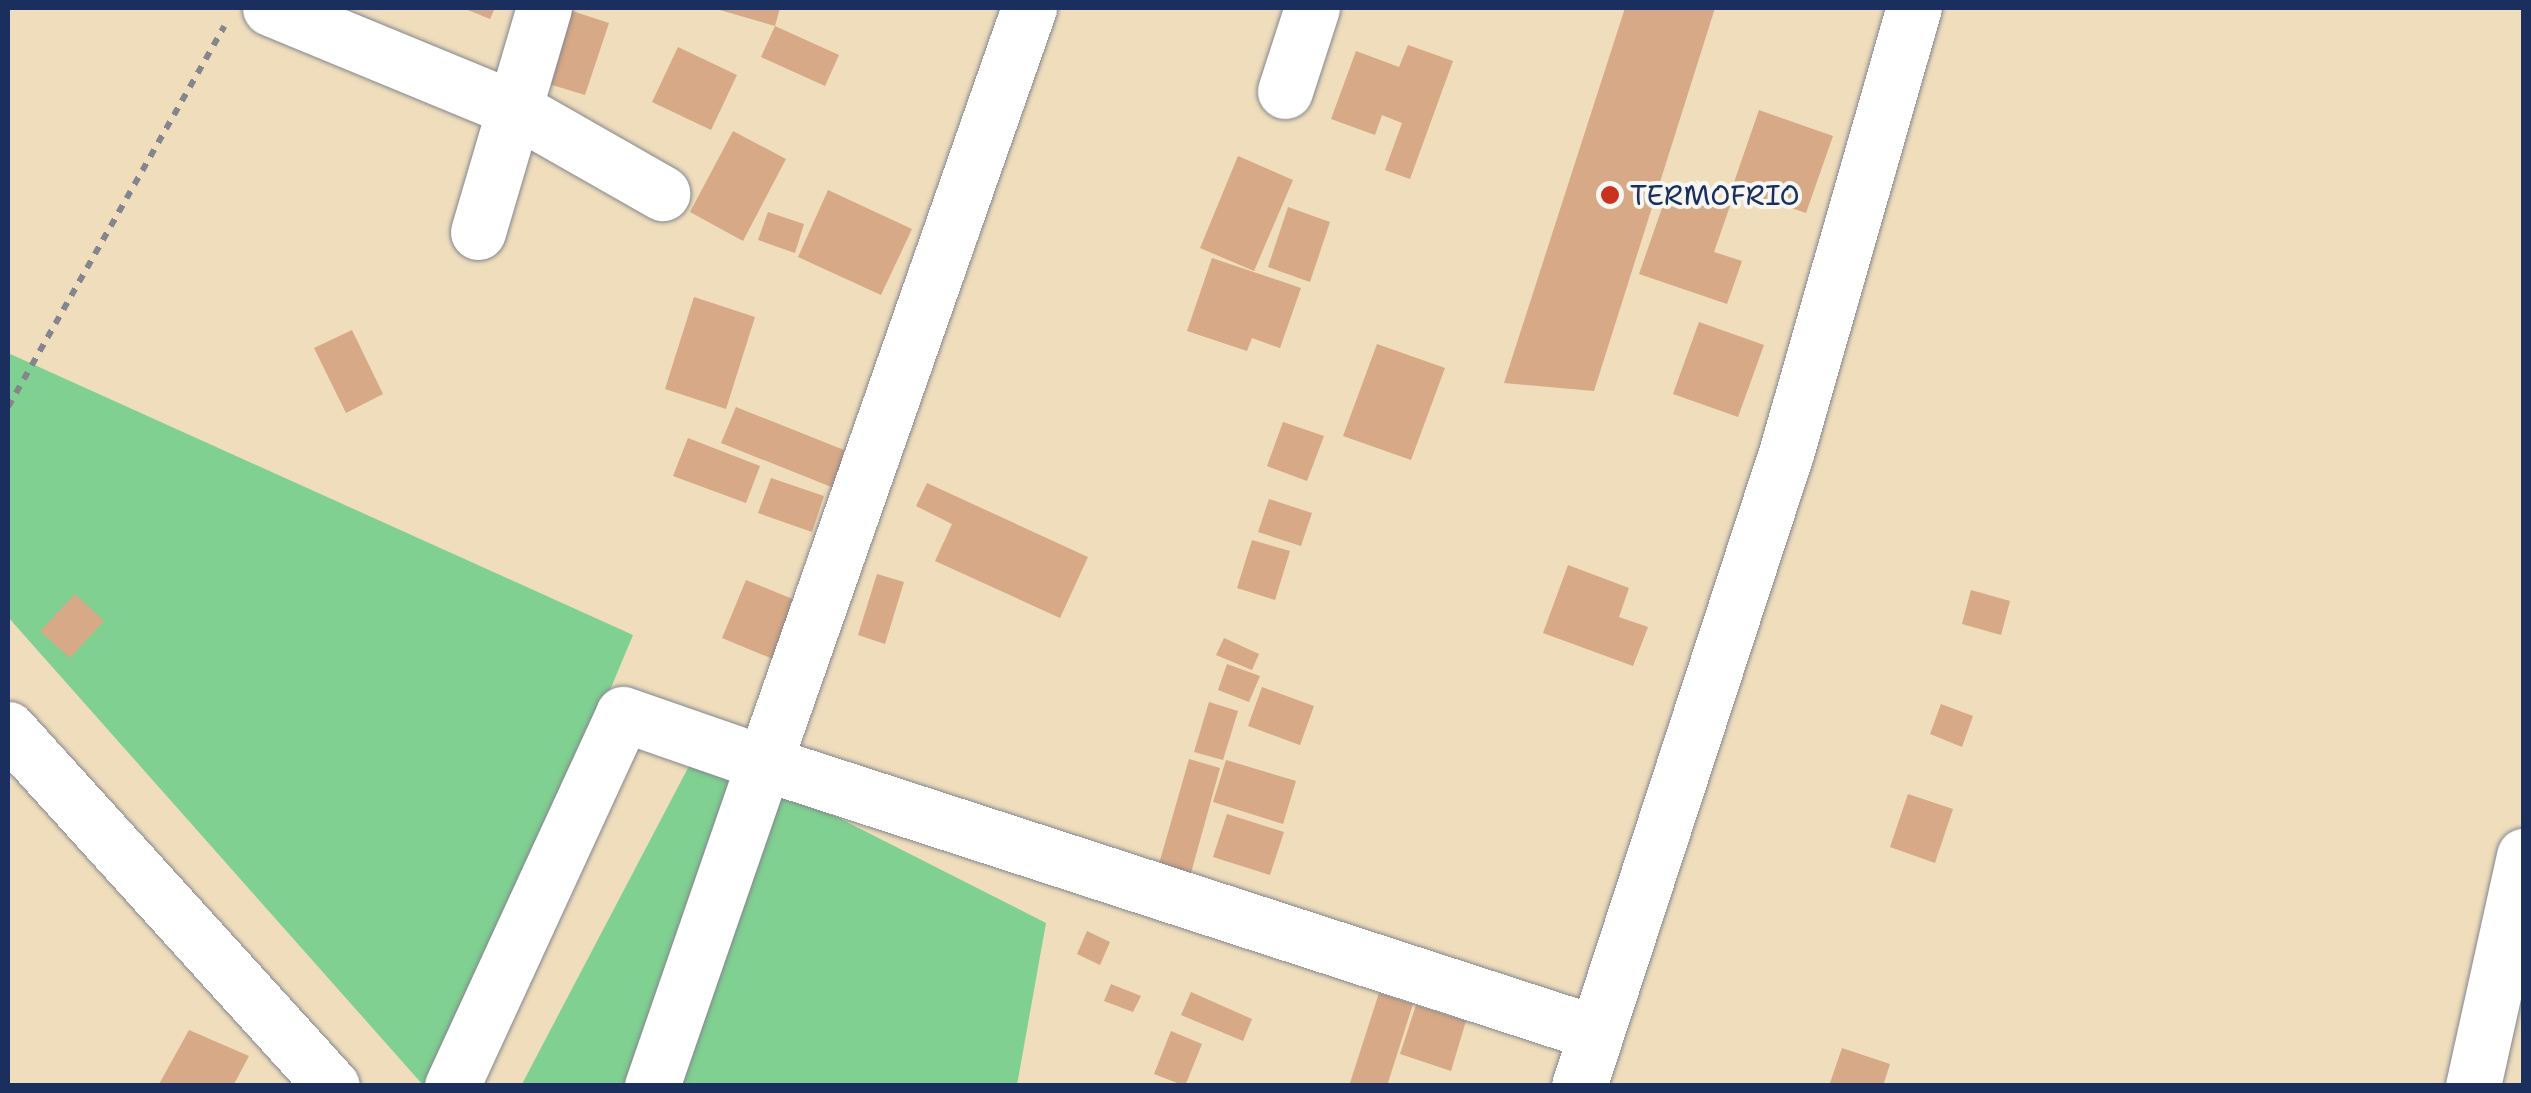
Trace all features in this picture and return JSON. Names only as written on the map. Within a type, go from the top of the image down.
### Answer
[{"type":"street","points":[[270,8],[513,108],[662,194]]},
{"type":"street","points":[[478,232],[544,8]]},
{"type":"street","points":[[652,1086],[1030,8]]},
{"type":"street","points":[[1285,91],[1312,8]]},
{"type":"street","points":[[1579,1086],[1787,450],[1914,8]]},
{"type":"street","points":[[452,1086],[623,714],[1596,1032]]},
{"type":"street","points":[[8,730],[332,1086]]},
{"type":"street","points":[[2473,1086],[2524,856]]},
{"type":"path","points":[[8,407],[235,8]]},
{"type":"green space","points":[[8,353],[633,635],[445,1085],[423,1085],[8,617]]},
{"type":"green space","points":[[699,747],[1046,923],[1017,1085],[521,1086]]},
{"type":"building","points":[[463,8],[495,8],[490,19]]},
{"type":"building","points":[[563,8],[609,23],[585,95],[539,81]]},
{"type":"building","points":[[713,8],[780,8],[775,26]]},
{"type":"building","name":"TERMOFRIO","points":[[1625,8],[1715,8],[1594,391],[1504,383]]},
{"type":"building","points":[[775,26],[839,55],[825,86],[761,57]]},
{"type":"building","points":[[1408,45],[1453,61],[1410,179],[1385,170],[1402,123],[1382,115],[1375,135],[1331,119],[1356,51],[1399,67]]},
{"type":"building","points":[[678,47],[737,75],[711,130],[652,102]]},
{"type":"building","points":[[1759,110],[1833,136],[1806,213],[1732,188]]},
{"type":"building","points":[[733,131],[786,159],[743,241],[690,212]]},
{"type":"building","points":[[1238,156],[1293,180],[1254,271],[1200,248]]},
{"type":"building","points":[[1670,185],[1730,206],[1714,252],[1742,261],[1727,304],[1639,274]]},
{"type":"building","points":[[828,190],[912,229],[881,295],[798,257]]},
{"type":"building","points":[[1288,207],[1330,222],[1310,282],[1268,267]]},
{"type":"building","points":[[768,212],[804,224],[795,253],[758,240]]},
{"type":"building","points":[[1212,258],[1301,288],[1280,348],[1252,338],[1247,351],[1187,331]]},
{"type":"building","points":[[694,297],[755,317],[726,409],[665,389]]},
{"type":"building","points":[[1699,322],[1764,345],[1738,417],[1673,394]]},
{"type":"building","points":[[352,330],[383,394],[346,413],[314,348]]},
{"type":"building","points":[[1377,344],[1445,368],[1411,460],[1343,436]]},
{"type":"building","points":[[736,407],[859,456],[844,492],[721,443]]},
{"type":"building","points":[[1283,422],[1324,436],[1307,481],[1267,466]]},
{"type":"building","points":[[688,438],[760,466],[746,503],[673,476]]},
{"type":"building","points":[[771,478],[824,496],[812,532],[758,513]]},
{"type":"building","points":[[927,483],[1088,557],[1060,618],[935,561],[952,524],[916,506]]},
{"type":"building","points":[[1269,499],[1312,513],[1301,546],[1258,532]]},
{"type":"building","points":[[1252,540],[1290,551],[1275,600],[1237,588]]},
{"type":"building","points":[[1568,565],[1629,588],[1619,617],[1648,627],[1633,666],[1543,633]]},
{"type":"building","points":[[877,574],[904,582],[885,644],[858,635]]},
{"type":"building","points":[[746,580],[805,604],[780,662],[722,638]]},
{"type":"building","points":[[1971,590],[2010,601],[2001,635],[1962,624]]},
{"type":"building","points":[[75,594],[104,621],[70,658],[40,631]]},
{"type":"building","points":[[1224,638],[1259,654],[1252,670],[1216,655]]},
{"type":"building","points":[[1227,664],[1260,676],[1249,702],[1218,690]]},
{"type":"building","points":[[1262,687],[1314,706],[1300,745],[1248,726]]},
{"type":"building","points":[[1209,702],[1238,711],[1223,760],[1194,752]]},
{"type":"building","points":[[1941,704],[1973,716],[1962,747],[1930,734]]},
{"type":"building","points":[[1189,759],[1220,768],[1191,873],[1159,864]]},
{"type":"building","points":[[1226,760],[1296,781],[1283,824],[1213,802]]},
{"type":"building","points":[[1908,794],[1953,809],[1935,863],[1890,847]]},
{"type":"building","points":[[1227,814],[1284,832],[1270,875],[1213,857]]},
{"type":"building","points":[[1087,931],[1110,942],[1100,965],[1077,954]]},
{"type":"building","points":[[1111,984],[1141,996],[1133,1012],[1104,1001]]},
{"type":"building","points":[[1191,992],[1252,1019],[1243,1041],[1181,1015]]},
{"type":"building","points":[[1379,993],[1413,1004],[1387,1086],[1349,1086]]},
{"type":"building","points":[[1416,1005],[1466,1021],[1451,1071],[1400,1054]]},
{"type":"building","points":[[189,1030],[249,1056],[233,1086],[158,1086]]},
{"type":"building","points":[[1171,1031],[1202,1044],[1185,1086],[1154,1074]]},
{"type":"building","points":[[1842,1048],[1890,1064],[1883,1086],[1829,1086]]},
{"type":"place","name":"TERMOFRIO","points":[[1610,195]]}]
